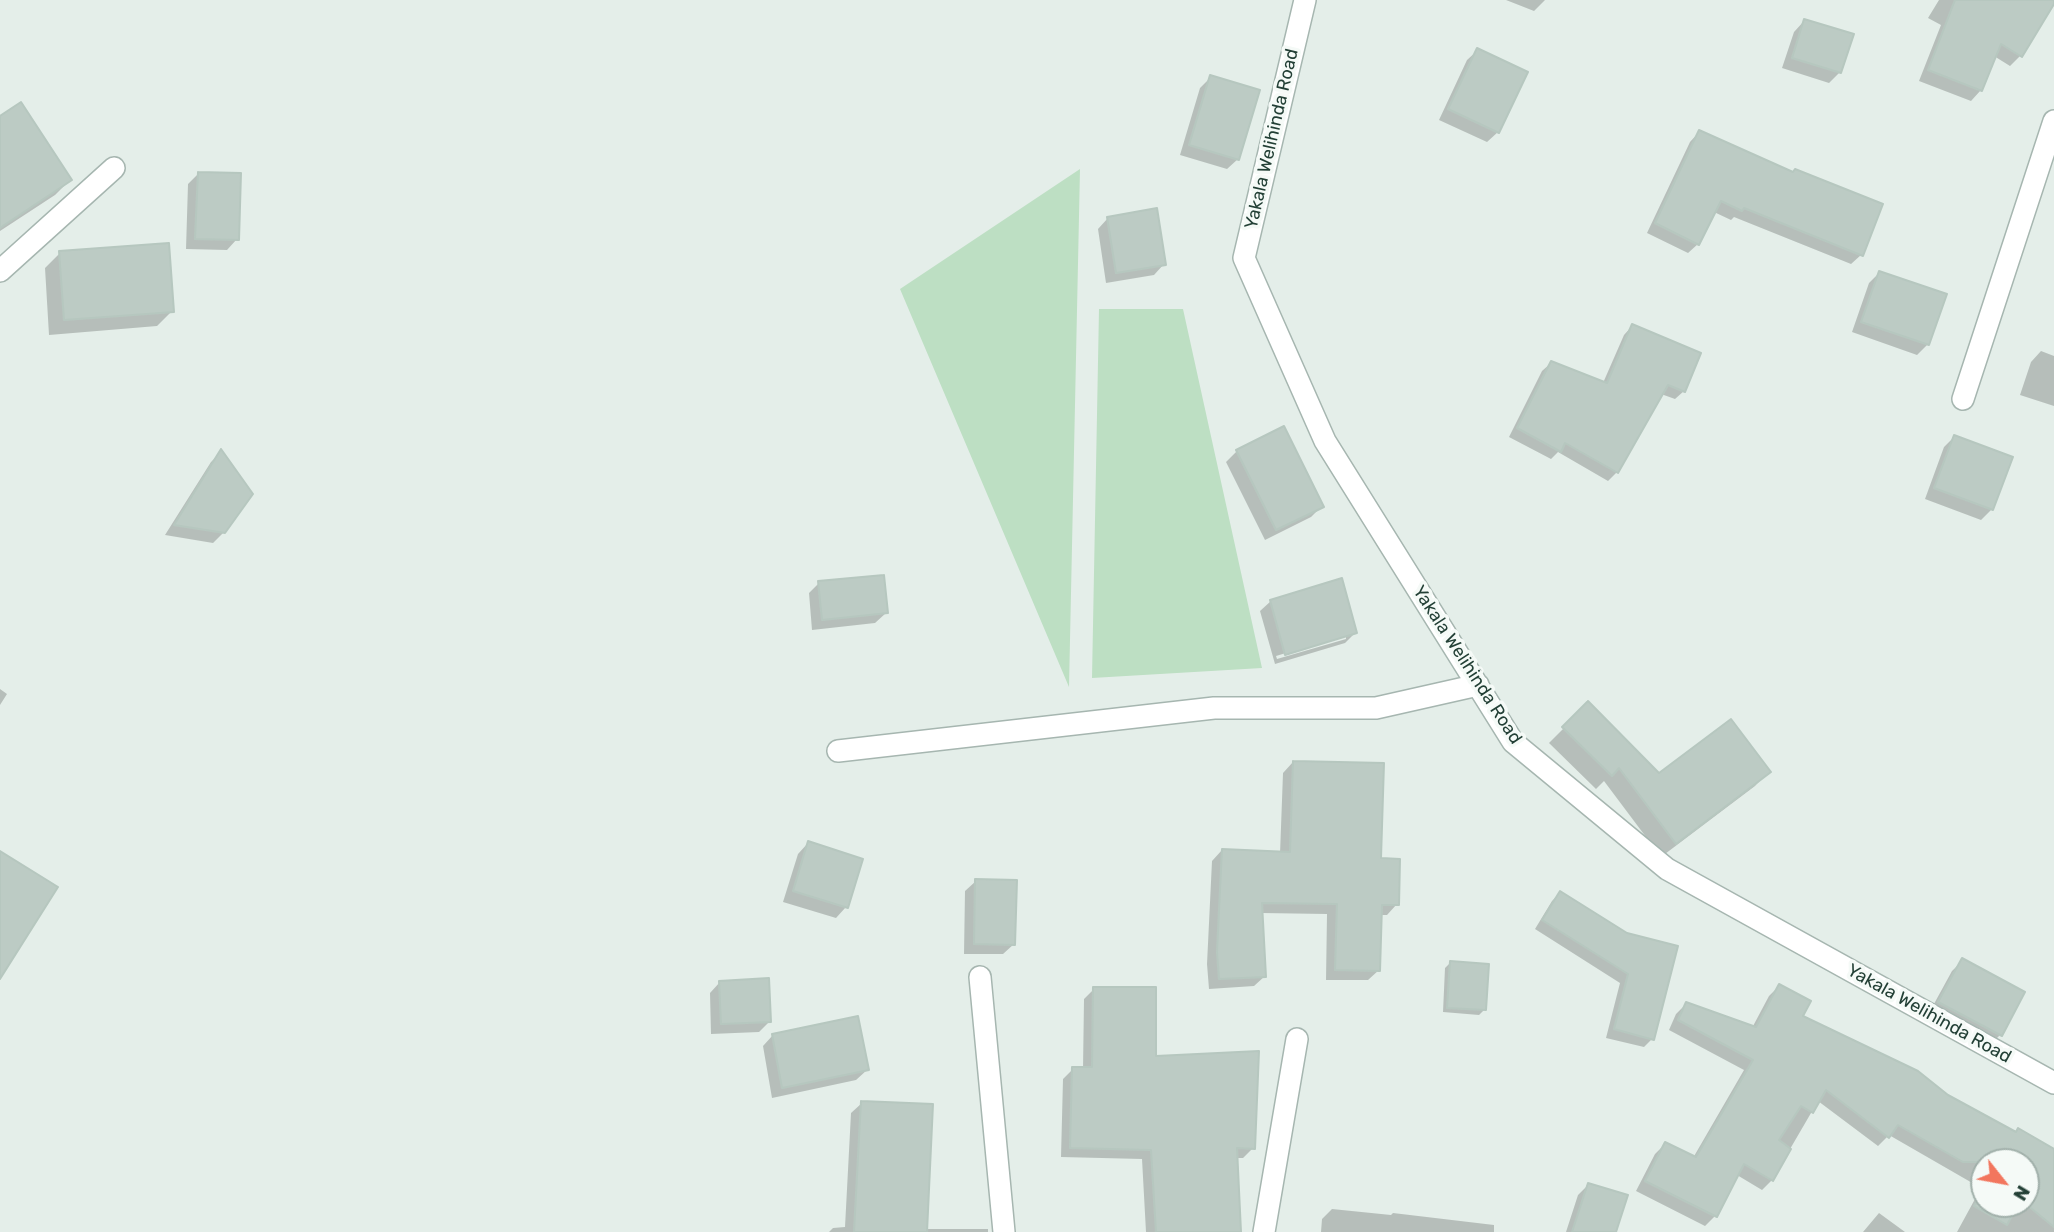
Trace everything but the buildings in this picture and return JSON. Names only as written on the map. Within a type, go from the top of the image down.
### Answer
[{"type":"street","name":"Yakala Welihinda Road","points":[[1305,0],[1244,258],[1325,441],[1513,742],[1667,869],[2054,1083]]},
{"type":"street","points":[[1963,399],[2054,121]]},
{"type":"street","points":[[0,271],[114,167]]},
{"type":"street","points":[[838,751],[1214,708],[1376,708],[1478,685]]},
{"type":"street","points":[[980,977],[1004,1232]]},
{"type":"street","points":[[1264,1232],[1297,1039]]},
{"type":"green space","points":[[1080,169],[1069,687],[900,289]]},
{"type":"green space","points":[[1099,309],[1183,309],[1262,668],[1092,678]]}]
